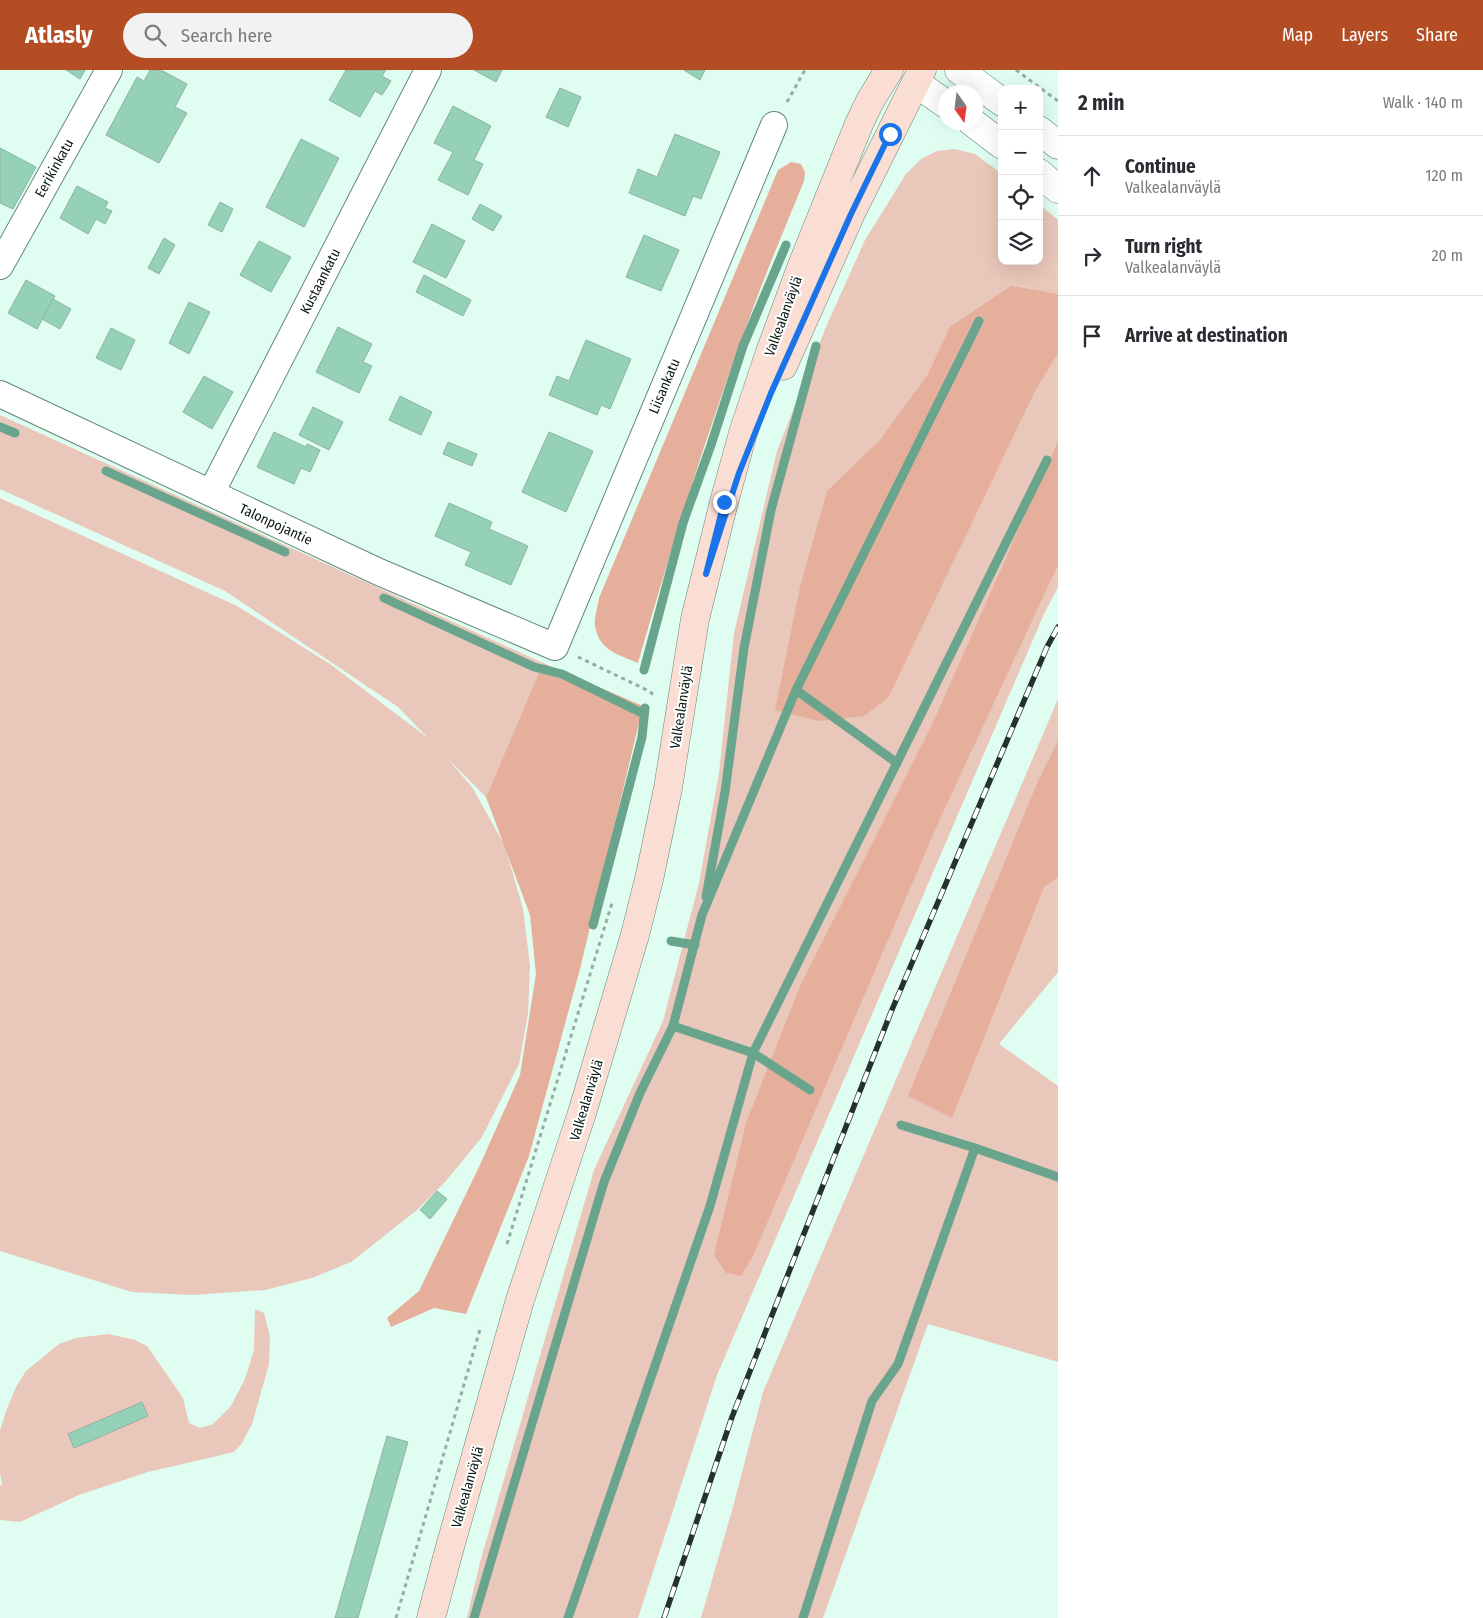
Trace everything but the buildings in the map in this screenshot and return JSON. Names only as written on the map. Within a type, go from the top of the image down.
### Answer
[{"type":"main road","name":"Valkealanväylä","points":[[431,1618],[520,1300],[582,1113],[635,935],[666,798],[695,619],[743,433],[801,268],[859,124],[870,101],[889,70]]},
{"type":"main road","name":"Valkealanväylä","points":[[706,574],[739,473],[771,393],[912,74]]},
{"type":"street","name":"Eerikinkatu","points":[[0,266],[109,70]]},
{"type":"street","name":"Kustaankatu","points":[[211,493],[428,70]]},
{"type":"street","points":[[959,70],[998,99]]},
{"type":"street","points":[[912,74],[938,97]]},
{"type":"street","name":"Liisankatu","points":[[555,646],[774,125]]},
{"type":"street","points":[[982,130],[998,142]]},
{"type":"street","points":[[1043,133],[1058,145]]},
{"type":"street","points":[[1041,175],[1058,189]]},
{"type":"street","name":"Talonpojantie","points":[[0,394],[379,572],[555,646]]},
{"type":"path","points":[[774,125],[804,70]]},
{"type":"path","points":[[1016,70],[1058,101]]},
{"type":"path","points":[[555,646],[649,691],[656,697],[658,703]]},
{"type":"path","points":[[506,1247],[613,899]]},
{"type":"path","points":[[396,1618],[482,1323]]},
{"type":"shaded area","points":[[955,149],[975,154],[998,171],[998,265],[1043,265],[1043,207],[1058,220],[1058,587],[1044,614],[717,1375],[638,1618],[467,1618],[480,1562],[594,1170],[663,1021],[699,883],[719,773],[734,633],[777,451],[826,327],[865,240],[906,174],[921,159],[937,151]]},
{"type":"shaded area","points":[[791,162],[801,164],[805,172],[804,181],[739,345],[708,435],[638,663],[610,650],[601,641],[595,626],[599,598],[778,170]]},
{"type":"shaded area","points":[[1011,286],[1058,294],[1058,353],[1035,391],[888,698],[864,716],[819,721],[775,710],[800,587],[827,491],[880,440],[928,374],[950,327]]},
{"type":"shaded area","points":[[0,415],[543,663],[486,797],[446,757],[472,787],[505,846],[523,909],[530,965],[528,1014],[519,1064],[482,1137],[445,1182],[417,1210],[351,1262],[312,1278],[265,1290],[192,1295],[132,1292],[0,1251],[0,498],[237,606],[330,664],[428,738],[398,707],[225,591],[0,489]]},
{"type":"shaded area","points":[[1058,441],[1058,565],[938,823],[753,1256],[741,1276],[726,1273],[714,1255],[746,1123],[801,984],[930,729]]},
{"type":"shaded area","points":[[543,663],[643,706],[580,969],[529,1156],[466,1314],[434,1308],[391,1327],[387,1318],[419,1291],[479,1167],[520,1075],[536,974],[530,915],[486,797]]},
{"type":"shaded area","points":[[1058,699],[1058,972],[999,1044],[1058,1086],[1058,1362],[928,1324],[823,1618],[701,1618],[763,1392]]},
{"type":"shaded area","points":[[1058,741],[1058,877],[1044,887],[952,1118],[908,1096],[1038,781]]},
{"type":"shaded area","points":[[255,1309],[264,1313],[270,1336],[269,1364],[252,1424],[242,1443],[234,1452],[148,1472],[79,1495],[20,1522],[0,1520],[0,1486],[2,1484],[0,1474],[0,1431],[16,1387],[26,1371],[59,1344],[76,1338],[108,1334],[135,1340],[147,1346],[183,1398],[189,1423],[200,1428],[213,1424],[231,1406],[245,1379],[254,1350]]},
{"type":"waterway","points":[[644,670],[683,523],[743,346],[786,245]]},
{"type":"waterway","points":[[474,1618],[604,1182],[640,1093],[673,1026],[702,915],[796,690],[979,321]]},
{"type":"waterway","points":[[706,897],[725,792],[744,648],[771,510],[816,346]]},
{"type":"waterway","points":[[0,427],[15,433]]},
{"type":"waterway","points":[[568,1618],[710,1206],[753,1053],[1047,460]]},
{"type":"waterway","points":[[106,471],[285,552]]},
{"type":"waterway","points":[[384,598],[534,667],[562,674],[644,714]]},
{"type":"waterway","points":[[796,690],[897,763]]},
{"type":"waterway","points":[[593,925],[642,737],[645,708]]},
{"type":"waterway","points":[[671,941],[695,945]]},
{"type":"waterway","points":[[673,1026],[753,1053],[810,1090]]},
{"type":"waterway","points":[[901,1125],[1058,1177]]},
{"type":"waterway","points":[[803,1618],[872,1401],[898,1364],[975,1148]]},
{"type":"railway","points":[[664,1618],[732,1417],[891,1012],[1047,647],[1058,627]]},
{"type":"route","points":[[724,502],[706,574],[739,473],[771,393],[851,214],[890,134]]}]
